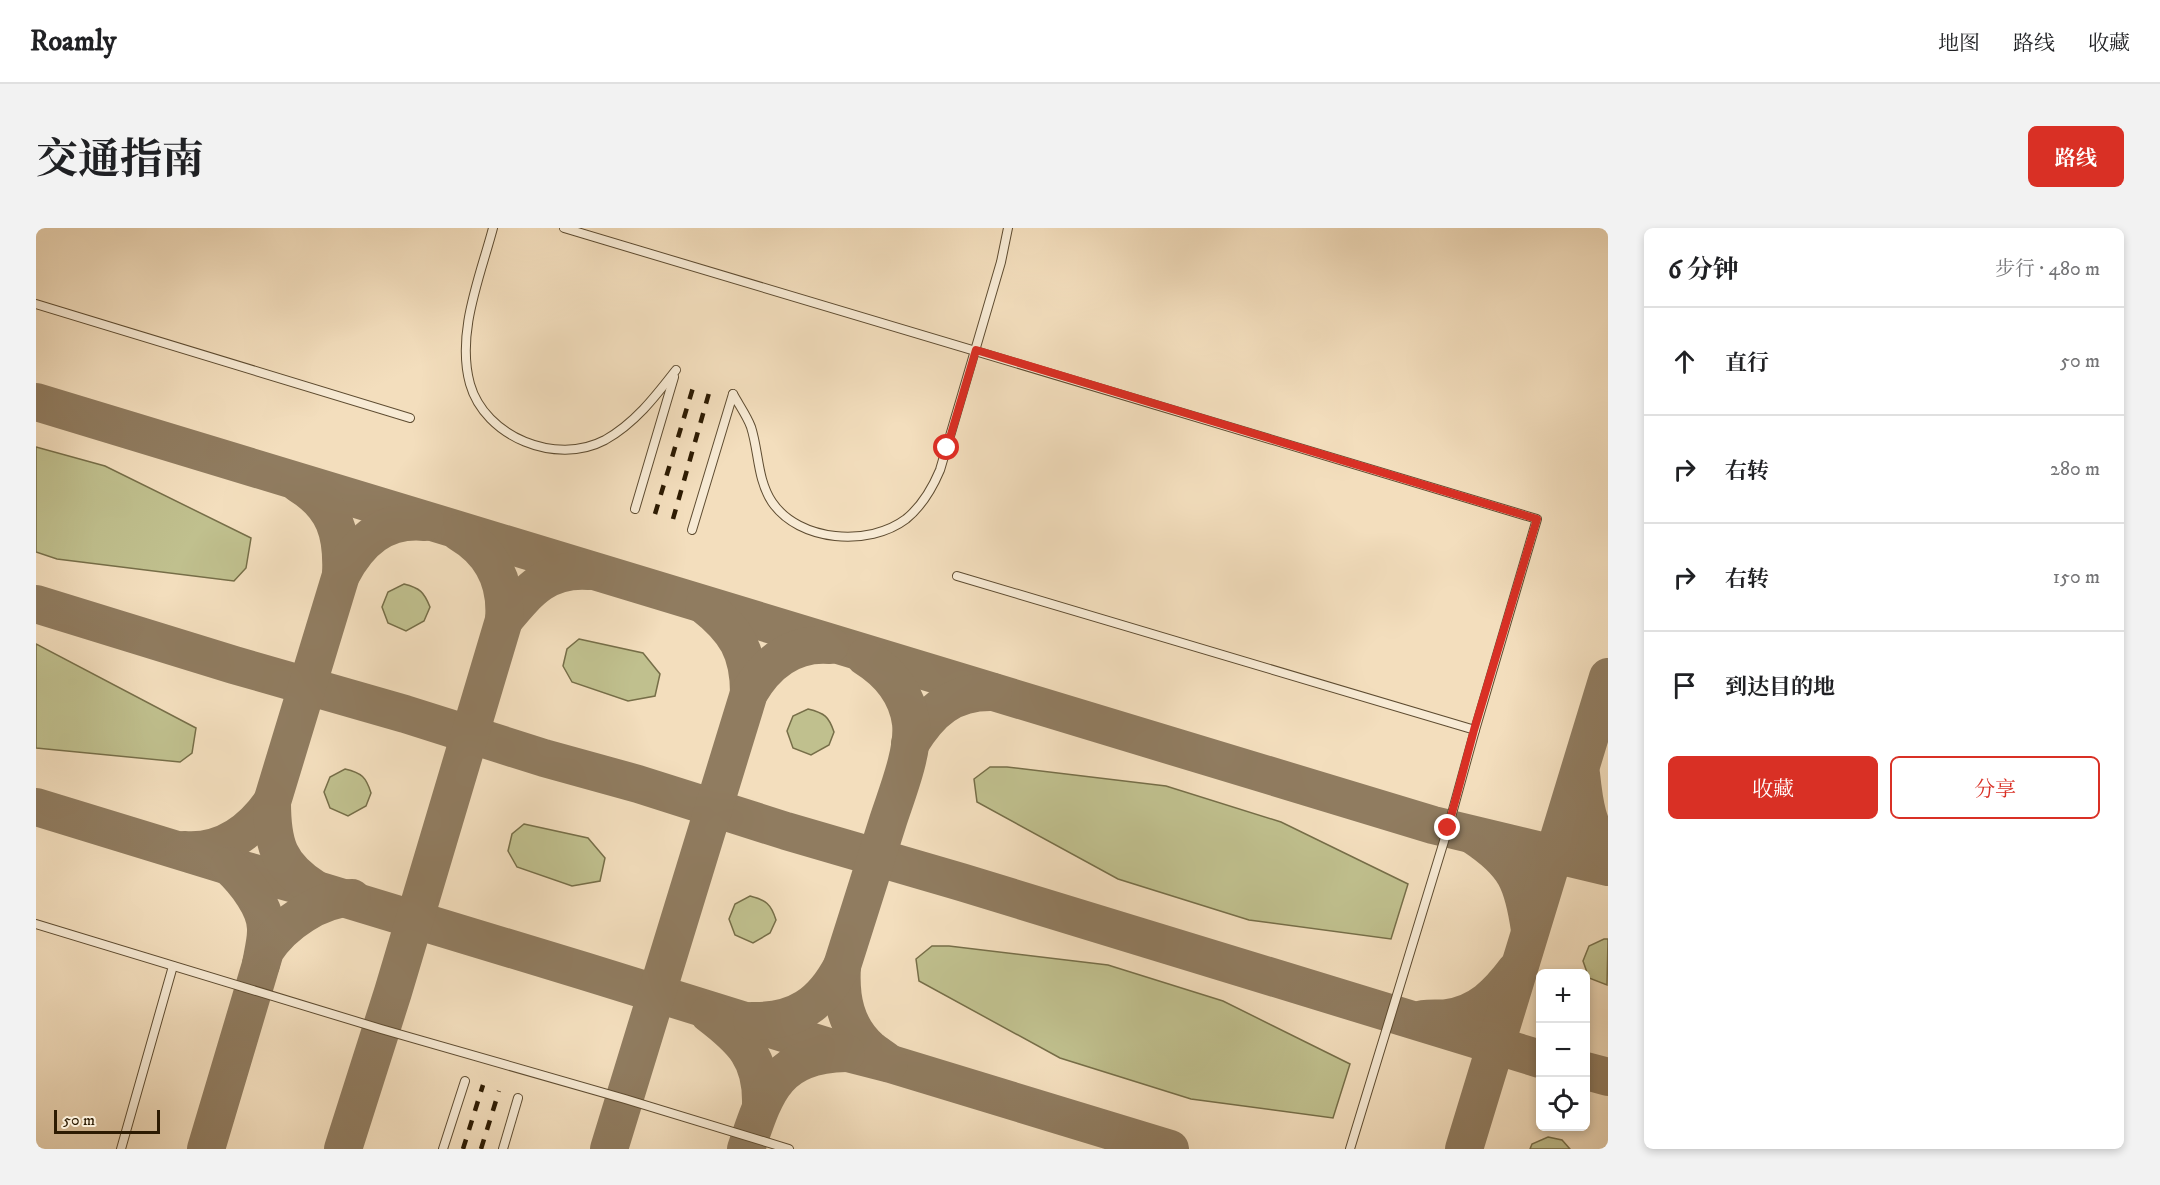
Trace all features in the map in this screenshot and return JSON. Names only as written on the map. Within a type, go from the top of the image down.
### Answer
[{"type":"lane","points":[[493,228],[470,312],[467,364],[471,385],[487,415],[511,436],[531,444],[557,449],[580,448],[603,441],[642,412],[676,370],[635,509]]},
{"type":"lane","points":[[564,228],[1537,519],[1474,730],[1448,828],[1350,1149]]},
{"type":"lane","points":[[692,530],[733,394],[751,426],[763,483],[773,503],[792,520],[811,531],[832,535],[868,534],[890,528],[906,519],[933,488],[940,470],[1001,262],[1008,228]]},
{"type":"lane","points":[[36,304],[410,418]]},
{"type":"lane","points":[[957,576],[1474,730]]},
{"type":"lane","points":[[36,924],[381,1029],[789,1149]]},
{"type":"lane","points":[[121,1149],[173,966]]},
{"type":"lane","points":[[443,1149],[465,1080]]},
{"type":"lane","points":[[503,1149],[518,1098]]},
{"type":"green space","points":[[36,447],[105,466],[251,538],[246,568],[234,581],[57,559],[36,552]]},
{"type":"green space","points":[[404,584],[421,591],[430,607],[424,621],[406,631],[388,623],[382,607],[388,592]]},
{"type":"green space","points":[[579,639],[643,653],[660,674],[655,696],[628,701],[572,682],[563,666],[567,649]]},
{"type":"green space","points":[[36,644],[196,728],[192,753],[180,762],[36,748]]},
{"type":"green space","points":[[808,709],[825,716],[834,732],[829,745],[811,755],[793,748],[787,731],[793,716]]},
{"type":"green space","points":[[990,767],[1007,767],[1166,786],[1281,822],[1408,884],[1391,939],[1249,920],[1118,879],[977,802],[974,779]]},
{"type":"green space","points":[[345,769],[362,776],[371,793],[366,806],[348,816],[330,808],[324,792],[330,777]]},
{"type":"green space","points":[[524,824],[588,838],[605,858],[600,881],[572,886],[517,867],[508,851],[512,834]]},
{"type":"green space","points":[[750,896],[767,904],[776,920],[770,933],[753,943],[735,935],[729,919],[735,904]]},
{"type":"green space","points":[[1608,939],[1607,985],[1590,978],[1590,969],[1586,969],[1583,961],[1589,946]]},
{"type":"green space","points":[[932,946],[949,946],[1108,965],[1223,1001],[1350,1064],[1333,1118],[1191,1099],[1060,1058],[919,981],[916,959]]},
{"type":"green space","points":[[1548,1137],[1562,1140],[1570,1149],[1530,1149],[1532,1144]]},
{"type":"taxiway","points":[[36,402],[1433,825],[1608,867]]},
{"type":"taxiway","points":[[299,484],[321,502],[334,522],[340,547],[341,575]]},
{"type":"taxiway","points":[[315,889],[293,871],[280,852],[274,830],[272,802],[341,575],[356,552],[374,534],[397,524],[425,522]]},
{"type":"taxiway","points":[[343,1149],[393,992],[504,620],[503,593],[495,570],[481,549],[460,533]]},
{"type":"taxiway","points":[[504,620],[522,599],[550,577],[574,571],[589,571]]},
{"type":"taxiway","points":[[36,604],[544,758],[638,784],[1536,1058]]},
{"type":"taxiway","points":[[704,605],[725,624],[738,643],[746,665],[749,693]]},
{"type":"taxiway","points":[[609,1149],[749,693],[764,672],[782,656],[804,647],[830,645]]},
{"type":"taxiway","points":[[752,1021],[782,1018],[795,1014],[816,1000],[834,979],[842,966],[900,785],[910,747],[909,712],[896,684],[882,669],[865,657]]},
{"type":"taxiway","points":[[1464,1149],[1608,677]]},
{"type":"taxiway","points":[[910,744],[926,722],[944,705],[966,695],[993,692]]},
{"type":"taxiway","points":[[1581,774],[1585,806],[1591,825],[1608,851]]},
{"type":"taxiway","points":[[184,850],[198,850],[223,844],[255,823],[272,802]]},
{"type":"taxiway","points":[[36,807],[1170,1149]]},
{"type":"taxiway","points":[[1474,836],[1499,856],[1515,876],[1524,899],[1530,930]]},
{"type":"taxiway","points":[[229,866],[248,887],[263,913],[266,935],[261,964]]},
{"type":"taxiway","points":[[206,1149],[265,951],[281,931],[303,914],[327,902],[352,898]]},
{"type":"taxiway","points":[[842,966],[843,1000],[850,1021],[870,1049],[889,1063]]},
{"type":"taxiway","points":[[1423,1019],[1458,1016],[1469,1012],[1495,995],[1516,970]]},
{"type":"taxiway","points":[[709,1014],[741,1042],[754,1062],[758,1074],[761,1104]]},
{"type":"taxiway","points":[[746,1149],[760,1109],[777,1080],[789,1069],[804,1061],[822,1055],[846,1053]]},
{"type":"taxiway","points":[[1590,1072],[1608,1077]]},
{"type":"railway","points":[[655,514],[695,381]]},
{"type":"railway","points":[[673,519],[711,386]]},
{"type":"railway","points":[[463,1149],[483,1085]]},
{"type":"railway","points":[[481,1149],[499,1091]]},
{"type":"route","points":[[947,448],[976,350],[1537,519],[1474,730],[1448,828]]}]
